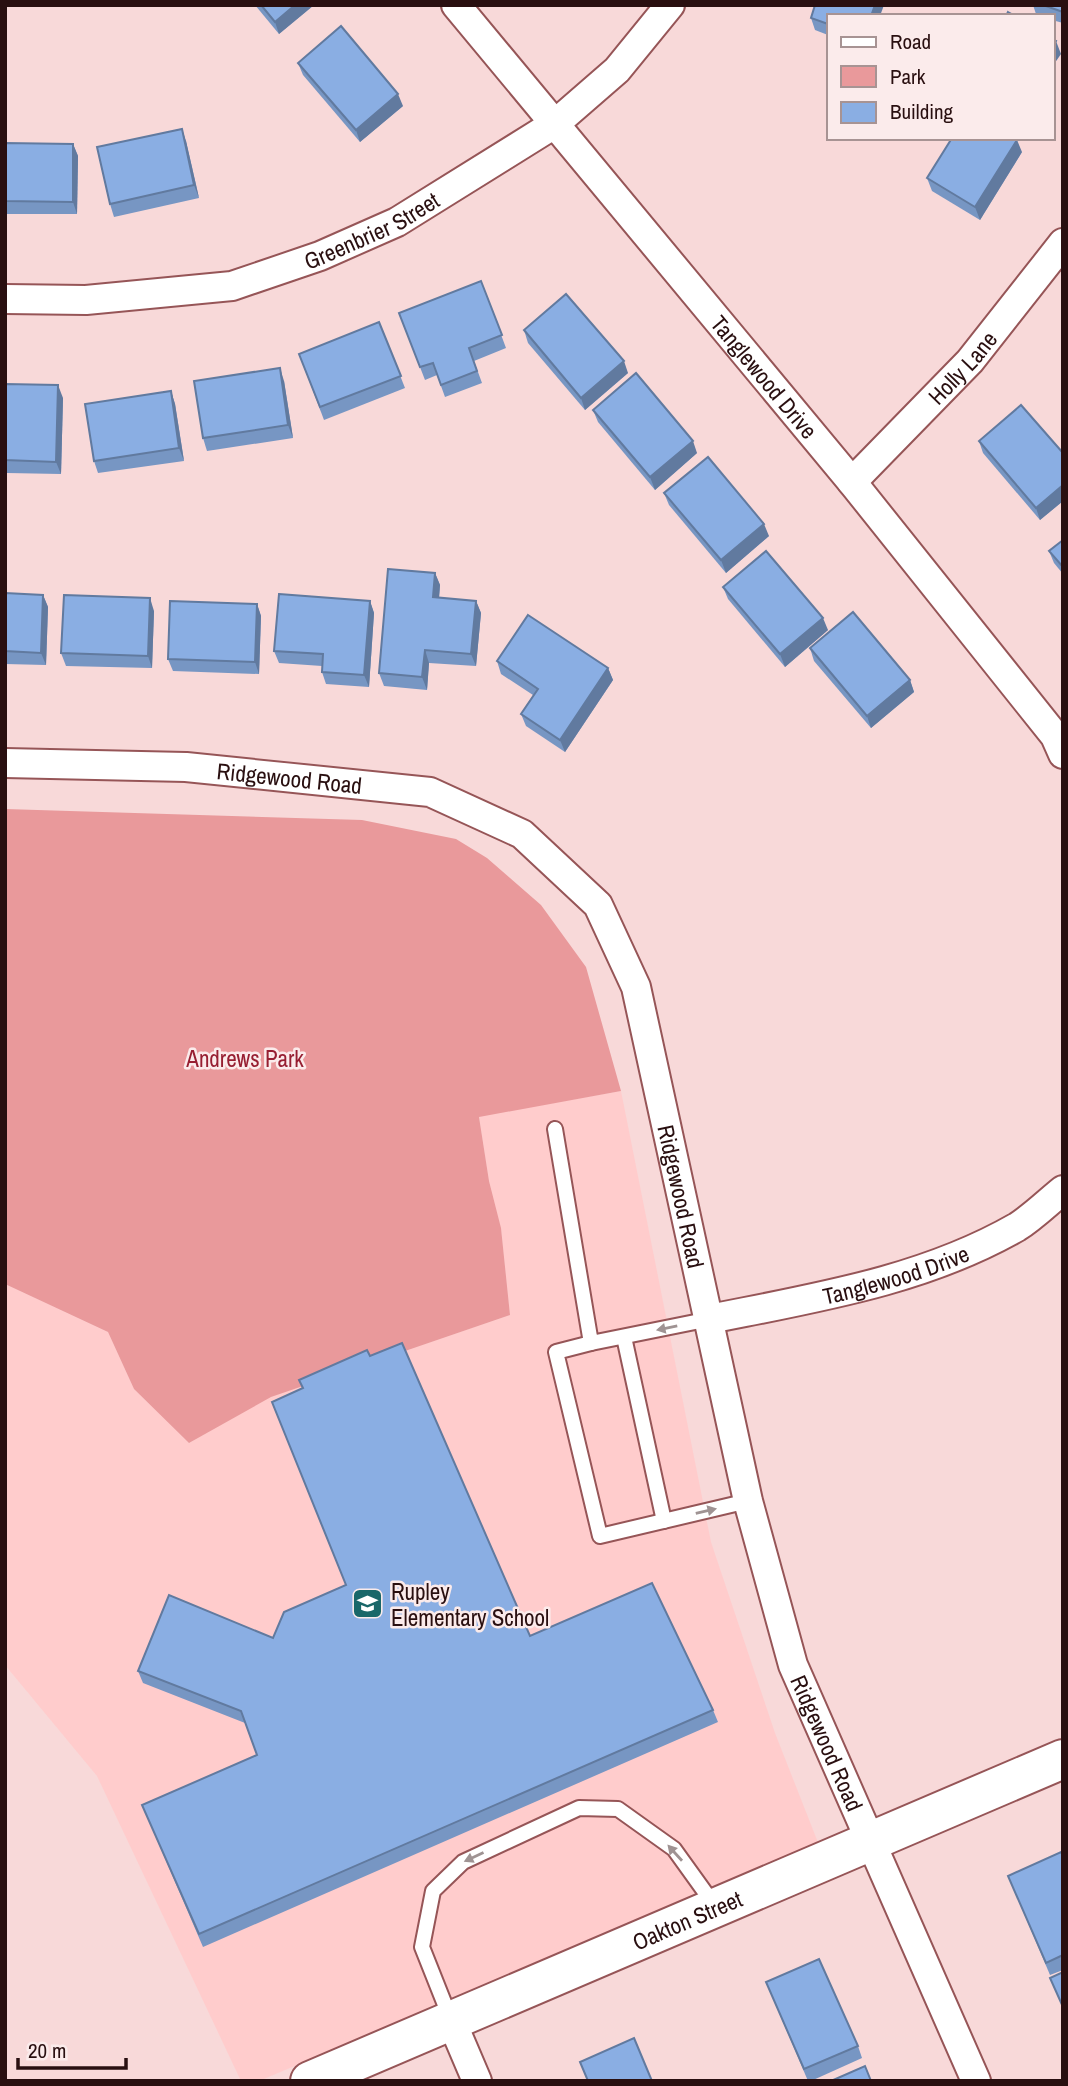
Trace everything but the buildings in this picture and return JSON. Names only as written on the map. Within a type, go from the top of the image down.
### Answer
[{"type":"street","name":"Tanglewood Drive","points":[[456,5],[852,482],[1055,736],[1063,754]]},
{"type":"street","name":"Greenbrier Street","points":[[5,299],[86,300],[232,286],[320,256],[397,222],[556,123],[617,70],[670,5]]},
{"type":"street","name":"Holly Lane","points":[[852,482],[970,361],[1063,243]]},
{"type":"street","name":"Ridgewood Road","points":[[5,763],[186,767],[430,792],[522,834],[598,905],[636,987],[748,1500],[793,1665],[976,2081]]},
{"type":"street","name":"Tanglewood Drive","points":[[710,1319],[855,1289],[940,1263],[1018,1226],[1063,1190]]},
{"type":"street","name":"Oakton Street","points":[[310,2081],[1063,1759]]},
{"type":"street","points":[[451,2020],[477,2081]]},
{"type":"lane","points":[[555,1129],[591,1343]]},
{"type":"lane","points":[[710,1319],[556,1352],[600,1536],[748,1500]]},
{"type":"lane","points":[[624,1337],[664,1521]]},
{"type":"lane","points":[[451,2020],[422,1947],[433,1891],[463,1862],[579,1808],[618,1809],[641,1825],[674,1849],[716,1907]]},
{"type":"shaded area","name":"Rupley Elementary School","points":[[621,1091],[711,1542],[775,1733],[819,1845],[259,2081],[241,2081],[97,1776],[5,1665],[5,1284],[108,1332],[134,1389],[189,1443],[270,1397],[510,1315],[501,1229],[489,1181],[479,1116]]},
{"type":"green space","name":"Andrews Park","points":[[5,809],[362,820],[456,839],[487,858],[541,905],[586,967],[621,1091],[479,1117],[489,1181],[501,1228],[510,1315],[271,1397],[189,1443],[134,1389],[108,1332],[5,1284]]},
{"type":"place","name":"Rupley Elementary School","points":[[368,1604]]}]
